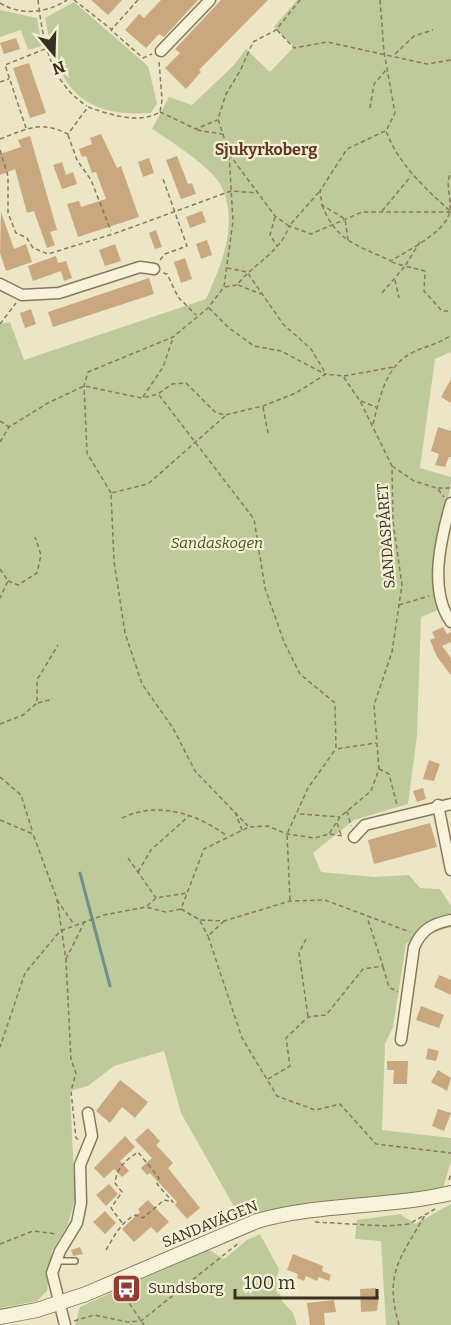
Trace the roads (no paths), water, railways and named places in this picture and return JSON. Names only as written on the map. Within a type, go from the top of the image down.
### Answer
[{"type":"street","points":[[161,51],[210,0]]},
{"type":"street","points":[[0,284],[22,295],[59,293],[140,267],[154,269]]},
{"type":"street","points":[[451,504],[442,536],[439,563],[441,592],[451,622]]},
{"type":"street","points":[[354,837],[365,825],[438,805],[451,804]]},
{"type":"street","points":[[438,805],[451,870]]},
{"type":"street","points":[[401,1040],[414,947],[420,935],[432,924],[451,920]]},
{"type":"street","points":[[65,1324],[52,1273],[77,1223],[81,1203],[80,1165],[92,1136],[88,1113]]},
{"type":"street","name":"SANDAVÄGEN","points":[[0,1317],[59,1304],[257,1221],[285,1213],[412,1202],[449,1193]]},
{"type":"lane","points":[[56,1261],[75,1262]]},
{"type":"waterway","points":[[80,873],[110,986]]},
{"type":"place","name":"Sundsborg","points":[[127,1288]]},
{"type":"district","name":"Sjukyrkoberg","points":[[266,149]]},
{"type":"park label","name":"Sandaskogen","points":[[217,543]]}]
